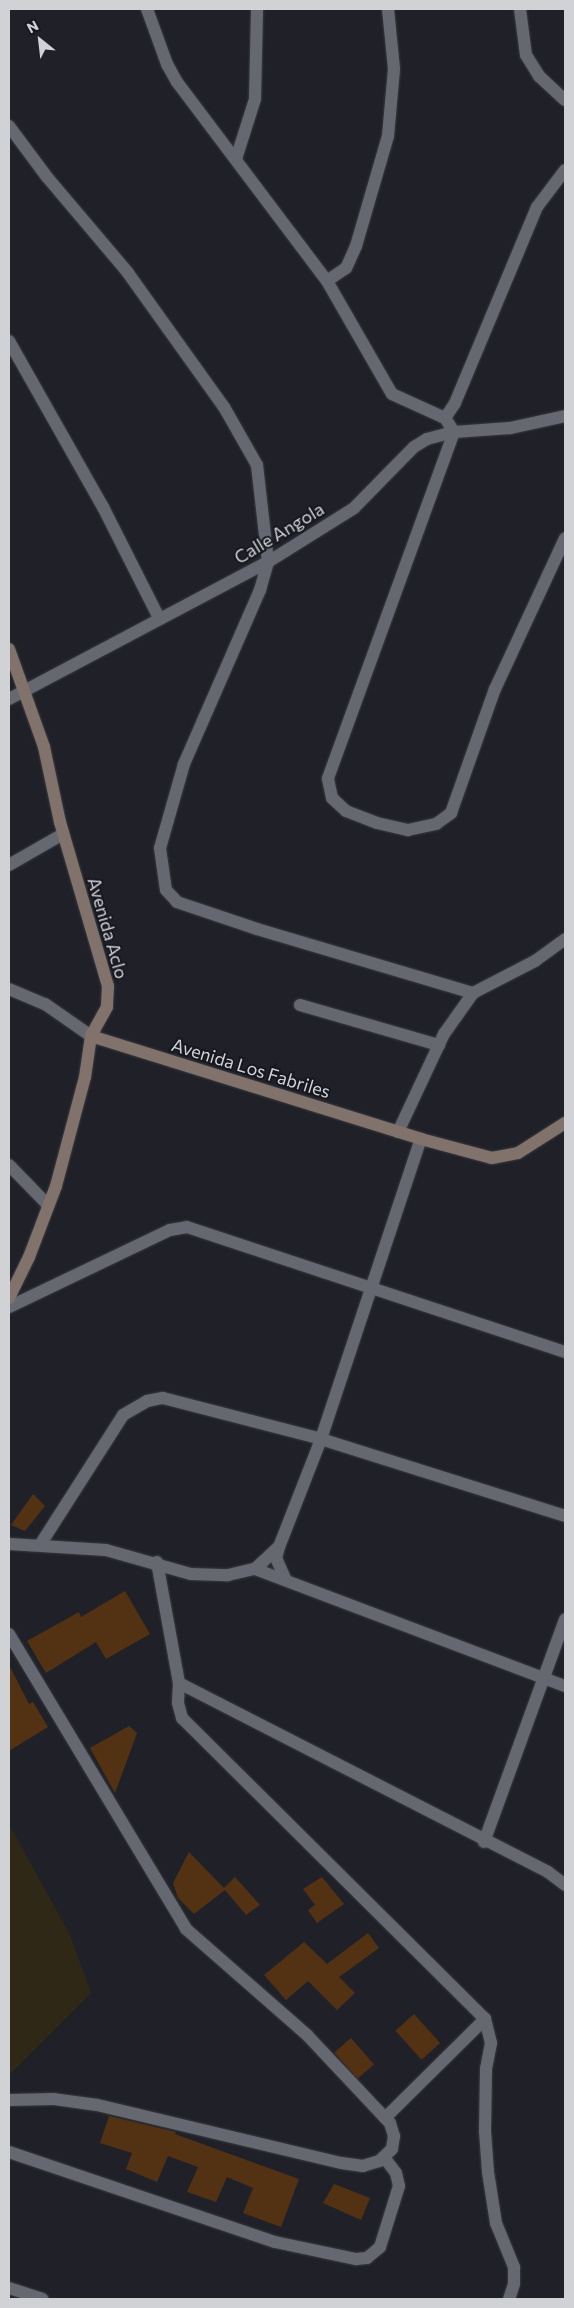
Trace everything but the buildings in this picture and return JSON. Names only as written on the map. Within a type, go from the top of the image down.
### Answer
[{"type":"street","points":[[148,9],[167,64],[177,82],[327,281],[392,394],[445,418],[454,432],[328,779],[332,798],[346,811],[377,824],[408,830],[436,824],[451,813],[495,689],[565,538]]},
{"type":"street","points":[[236,159],[255,99],[257,9]]},
{"type":"street","points":[[327,281],[346,268],[356,246],[388,136],[394,69],[388,9]]},
{"type":"street","points":[[520,9],[526,55],[539,76],[565,100]]},
{"type":"street","points":[[9,126],[47,177],[128,273],[224,407],[257,465],[268,562],[260,590],[184,764],[160,848],[166,890],[177,902],[256,929],[474,993]]},
{"type":"street","points":[[445,418],[455,403],[537,207],[565,170]]},
{"type":"street","points":[[9,341],[103,507],[159,618]]},
{"type":"street","name":"Calle Angola","points":[[9,699],[268,562],[354,508],[414,447],[427,439],[454,432],[510,428],[565,416]]},
{"type":"street","name":"Avenida Aclo","points":[[9,649],[44,747],[63,834],[108,986],[107,1007],[91,1036],[85,1077],[48,1205],[29,1257],[9,1298]]},
{"type":"street","points":[[9,865],[63,834]]},
{"type":"street","points":[[398,1132],[439,1045],[474,993],[535,961],[565,939]]},
{"type":"street","name":"Avenida Los Fabriles","points":[[9,989],[45,1004],[91,1036],[421,1139],[492,1158],[518,1153],[565,1123]]},
{"type":"street","points":[[300,1005],[439,1045]]},
{"type":"street","points":[[286,1580],[276,1558],[279,1548],[322,1439],[421,1139]]},
{"type":"street","points":[[9,1165],[48,1205]]},
{"type":"street","points":[[9,1307],[170,1230],[187,1227],[565,1352]]},
{"type":"street","points":[[40,1545],[123,1415],[147,1401],[163,1398],[322,1439],[565,1516]]},
{"type":"street","points":[[9,1544],[106,1550],[157,1562],[191,1574],[228,1575],[255,1569],[279,1548]]},
{"type":"street","points":[[157,1562],[179,1683],[178,1703],[182,1718],[485,2019],[491,2043],[486,2069],[485,2131],[488,2172],[496,2223],[514,2267],[514,2284],[509,2299]]},
{"type":"street","points":[[255,1569],[565,1686]]},
{"type":"street","points":[[484,1842],[565,1619]]},
{"type":"street","points":[[9,1634],[186,1929],[307,2035],[385,2118],[394,2136],[392,2149],[384,2156],[364,2166],[341,2163],[97,2105],[54,2099],[9,2100]]},
{"type":"street","points":[[179,1683],[484,1842],[548,1872],[565,1885]]},
{"type":"street","points":[[385,2118],[485,2019]]},
{"type":"street","points":[[9,2152],[275,2242],[356,2259],[367,2258],[380,2247],[399,2186],[396,2173],[384,2156]]},
{"type":"street","points":[[9,2288],[42,2299]]},
{"type":"shaded area","points":[[9,1824],[70,1935],[91,1993],[9,2075]]}]
